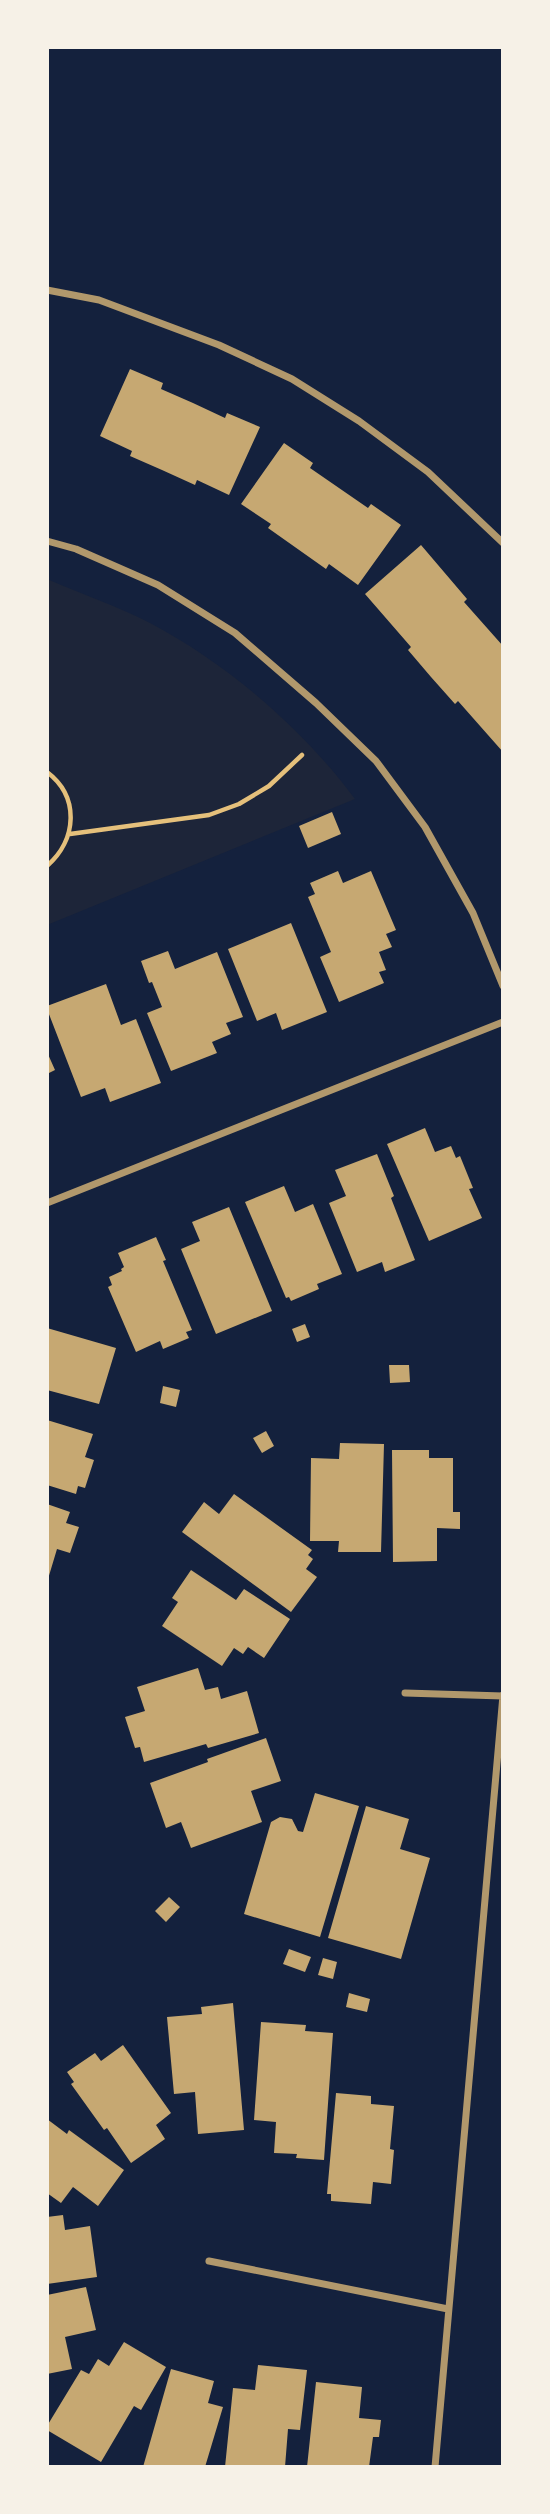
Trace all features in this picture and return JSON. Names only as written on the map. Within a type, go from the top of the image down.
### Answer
[{"type":"street","points":[[47,290],[99,300],[219,345],[292,379],[359,421],[428,472],[503,543]]},
{"type":"street","points":[[47,541],[76,550],[158,585],[235,633],[316,703],[376,761],[425,827],[473,913],[503,986]]},
{"type":"street","points":[[47,1203],[503,1022]]},
{"type":"street","points":[[405,1693],[503,1696],[435,2467]]},
{"type":"street","points":[[209,2261],[448,2309]]},
{"type":"path","points":[[70,834],[209,815],[239,804],[270,786],[302,755]]},
{"type":"path","points":[[47,772],[67,795],[72,814],[70,834],[62,851],[47,866]]},
{"type":"shaded area","points":[[47,579],[150,623],[208,658],[288,723],[355,799],[47,925]]},
{"type":"building","points":[[130,369],[163,383],[161,389],[225,418],[227,413],[260,427],[229,495],[197,480],[195,485],[130,456],[132,451],[100,436]]},
{"type":"building","points":[[284,443],[313,463],[310,468],[368,508],[371,504],[401,525],[358,585],[329,564],[326,569],[268,528],[271,524],[241,504]]},
{"type":"building","points":[[421,545],[467,599],[464,602],[503,646],[503,752],[458,701],[455,704],[431,677],[408,650],[411,647],[365,594]]},
{"type":"building","points":[[332,812],[341,834],[308,848],[299,826]]},
{"type":"building","points":[[338,871],[343,883],[371,871],[396,930],[386,934],[392,947],[379,952],[386,970],[379,972],[384,983],[339,1002],[320,957],[331,952],[308,897],[315,894],[310,883]]},
{"type":"building","points":[[291,923],[327,1012],[282,1030],[276,1013],[257,1021],[228,949]]},
{"type":"building","points":[[168,951],[175,969],[217,952],[243,1017],[226,1023],[231,1034],[212,1042],[217,1053],[171,1071],[147,1013],[162,1007],[141,961]]},
{"type":"building","points":[[106,984],[121,1025],[136,1019],[161,1083],[110,1102],[105,1088],[81,1097],[47,1009],[47,1006]]},
{"type":"building","points":[[47,1052],[55,1070],[47,1074]]},
{"type":"building","points":[[425,1128],[435,1152],[451,1146],[456,1158],[460,1156],[473,1188],[469,1189],[482,1218],[429,1241],[387,1144]]},
{"type":"building","points":[[377,1154],[415,1260],[385,1272],[382,1262],[357,1272],[329,1203],[346,1196],[335,1170]]},
{"type":"building","points":[[284,1186],[295,1212],[313,1204],[342,1274],[317,1284],[319,1289],[291,1301],[289,1297],[286,1298],[245,1202]]},
{"type":"building","points":[[229,1207],[272,1311],[216,1334],[181,1249],[200,1241],[192,1222]]},
{"type":"building","points":[[156,1237],[166,1260],[163,1261],[192,1330],[186,1332],[189,1338],[163,1349],[160,1341],[136,1352],[108,1287],[112,1285],[109,1277],[122,1271],[124,1267],[118,1253]]},
{"type":"building","points":[[305,1324],[310,1337],[297,1342],[292,1329]]},
{"type":"building","points":[[47,1328],[116,1348],[99,1404],[47,1390]]},
{"type":"building","points":[[389,1365],[409,1365],[410,1382],[390,1383]]},
{"type":"building","points":[[163,1386],[180,1390],[176,1407],[160,1403]]},
{"type":"building","points":[[47,1420],[93,1434],[85,1457],[94,1460],[85,1488],[78,1486],[76,1494],[47,1485]]},
{"type":"building","points":[[266,1431],[274,1446],[262,1453],[253,1438]]},
{"type":"building","points":[[340,1443],[384,1444],[381,1552],[338,1552],[339,1541],[310,1541],[311,1458],[339,1459]]},
{"type":"building","points":[[392,1450],[429,1450],[429,1458],[453,1458],[453,1512],[460,1512],[460,1529],[437,1528],[437,1561],[393,1562]]},
{"type":"building","points":[[234,1494],[312,1550],[308,1555],[313,1559],[306,1569],[317,1577],[291,1612],[182,1532],[204,1502],[219,1514]]},
{"type":"building","points":[[47,1504],[70,1512],[66,1523],[79,1527],[70,1553],[57,1549],[48,1579]]},
{"type":"building","points":[[191,1570],[236,1600],[244,1589],[290,1619],[264,1658],[248,1647],[243,1654],[234,1648],[222,1666],[162,1626],[178,1602],[172,1598]]},
{"type":"building","points":[[198,1668],[205,1690],[218,1687],[221,1699],[247,1691],[259,1733],[208,1748],[206,1744],[144,1762],[140,1747],[135,1748],[125,1717],[145,1711],[137,1687]]},
{"type":"building","points":[[266,1738],[281,1781],[251,1791],[262,1822],[191,1848],[181,1822],[166,1828],[150,1783]]},
{"type":"building","points":[[315,1793],[359,1806],[320,1937],[244,1914],[271,1822],[280,1817],[292,1819],[298,1831],[303,1832]]},
{"type":"building","points":[[366,1806],[409,1819],[400,1849],[430,1858],[401,1959],[328,1938]]},
{"type":"building","points":[[169,1897],[180,1907],[166,1922],[155,1911]]},
{"type":"building","points":[[289,1949],[311,1957],[305,1972],[283,1964]]},
{"type":"building","points":[[323,1958],[337,1962],[333,1979],[318,1975]]},
{"type":"building","points":[[349,1993],[370,1999],[367,2012],[346,2007]]},
{"type":"building","points":[[233,2003],[244,2130],[198,2134],[195,2092],[174,2094],[167,2017],[202,2014],[201,2007]]},
{"type":"building","points":[[261,2022],[306,2025],[305,2031],[333,2033],[324,2160],[296,2158],[297,2154],[274,2153],[276,2122],[254,2120]]},
{"type":"building","points":[[123,2045],[171,2113],[156,2125],[165,2139],[131,2163],[71,2084],[74,2082],[67,2072],[95,2053],[101,2061]]},
{"type":"building","points":[[336,2093],[371,2096],[371,2104],[394,2106],[390,2149],[394,2150],[391,2184],[373,2182],[371,2204],[331,2201],[331,2194],[327,2194]]},
{"type":"building","points":[[47,2119],[67,2134],[69,2130],[124,2170],[98,2206],[73,2187],[61,2203],[47,2193]]},
{"type":"building","points":[[63,2215],[65,2230],[90,2226],[97,2277],[47,2284],[47,2217]]},
{"type":"building","points":[[86,2287],[96,2330],[65,2337],[72,2369],[47,2374],[47,2295]]},
{"type":"building","points":[[124,2342],[166,2367],[141,2410],[134,2406],[101,2462],[47,2430],[47,2426],[81,2370],[89,2374],[98,2359],[109,2366]]},
{"type":"building","points":[[258,2365],[307,2370],[300,2430],[288,2429],[285,2467],[225,2467],[233,2388],[255,2390]]},
{"type":"building","points":[[171,2369],[214,2381],[208,2403],[223,2407],[205,2467],[143,2467]]},
{"type":"building","points":[[316,2382],[362,2387],[359,2418],[381,2420],[379,2437],[373,2437],[369,2467],[307,2467]]}]
